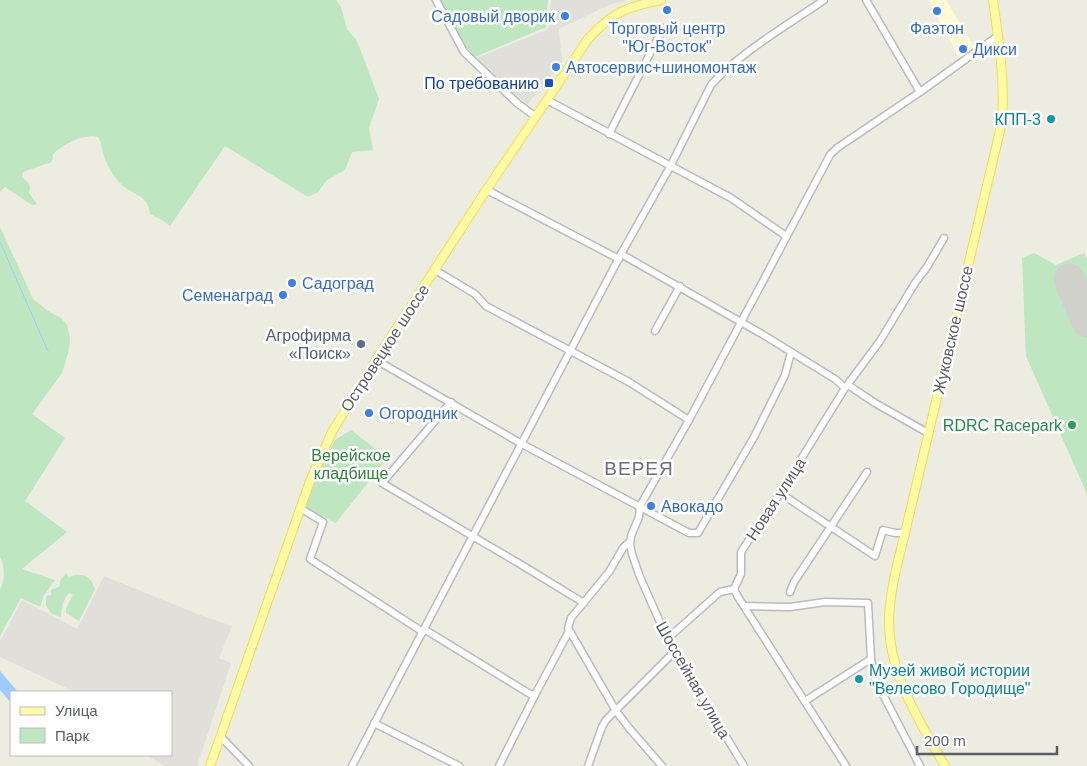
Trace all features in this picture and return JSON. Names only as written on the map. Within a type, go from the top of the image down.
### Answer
[{"type":"main road","name":"Островецкое шоссе","points":[[210,766],[300,508],[332,432],[376,360],[588,39],[603,23],[627,8],[662,0]]},
{"type":"main road","name":"Жуковское шоссе","points":[[945,766],[909,702],[899,680],[892,656],[890,611],[895,577],[905,533],[1002,122],[1003,79],[993,0]]},
{"type":"street","points":[[436,0],[464,52],[518,103],[536,117]]},
{"type":"street","points":[[352,766],[620,256],[670,167],[711,85],[719,76],[749,52],[824,0]]},
{"type":"street","points":[[866,0],[920,92]]},
{"type":"street","points":[[609,134],[663,28]]},
{"type":"street","points":[[498,766],[569,631],[571,618],[609,572],[630,540],[639,517],[640,506],[689,420],[786,236],[834,152],[998,36]]},
{"type":"street","points":[[547,100],[731,198],[786,236]]},
{"type":"street","points":[[487,190],[680,286],[928,433]]},
{"type":"street","name":"Новая улица","points":[[734,589],[741,574],[741,552],[846,386],[880,341],[944,238]]},
{"type":"street","points":[[435,270],[475,294],[486,306],[629,382],[689,420]]},
{"type":"street","points":[[655,331],[680,286]]},
{"type":"street","points":[[376,360],[522,444],[689,533],[698,533],[759,428],[785,375],[791,352]]},
{"type":"street","points":[[451,402],[382,483],[584,603]]},
{"type":"street","points":[[790,592],[794,582],[866,472]]},
{"type":"street","points":[[780,493],[875,556],[883,530],[905,533]]},
{"type":"street","points":[[300,508],[323,522],[310,559],[424,630],[530,694],[535,695]]},
{"type":"street","name":"Шоссейная улица","points":[[630,540],[630,549],[634,560],[667,639],[744,766]]},
{"type":"street","points":[[667,639],[720,592],[734,589],[846,766]]},
{"type":"street","points":[[744,606],[790,608],[825,602],[868,603],[871,659],[876,679],[920,766]]},
{"type":"street","points":[[569,631],[616,711],[662,766]]},
{"type":"street","points":[[588,766],[606,720],[674,652]]},
{"type":"street","points":[[805,701],[871,659]]},
{"type":"street","points":[[374,723],[460,766]]},
{"type":"street","points":[[220,737],[249,766]]},
{"type":"shaded area","points":[[551,0],[628,0],[611,4],[559,29],[562,62],[527,105],[474,59],[549,29]]},
{"type":"shaded area","points":[[928,0],[946,0],[976,50],[961,61]]},
{"type":"shaded area","points":[[104,576],[232,626],[219,658],[231,663],[197,766],[165,766],[148,756],[172,756],[172,691],[73,691],[0,657],[0,641],[22,600],[77,629]]},
{"type":"green space","points":[[0,0],[336,0],[341,7],[347,29],[357,41],[379,99],[369,128],[373,150],[352,152],[345,170],[327,180],[318,192],[308,197],[225,146],[170,226],[150,214],[144,199],[122,185],[107,164],[98,137],[92,136],[74,140],[53,154],[53,159],[50,163],[23,172],[22,177],[30,186],[29,193],[37,204],[32,205],[5,187],[0,192]]},
{"type":"green space","points":[[438,0],[548,0],[546,27],[475,57],[457,36]]},
{"type":"green space","points":[[0,227],[33,299],[48,311],[61,318],[67,325],[70,338],[69,350],[62,373],[32,414],[65,438],[25,501],[67,532],[22,569],[55,580],[44,595],[40,607],[21,598],[0,636],[0,589],[4,573],[0,557]]},
{"type":"green space","name":"RDRC Racepark","points":[[1034,253],[1056,265],[1084,253],[1087,259],[1087,494],[1026,356],[1022,258]]},
{"type":"green space","name":"Верейское кладбище","points":[[351,430],[387,458],[336,523],[304,507],[317,474],[335,440]]},
{"type":"green space","points":[[66,573],[69,577],[85,576],[91,581],[95,589],[79,621],[66,613],[66,608],[73,595],[69,593],[62,607],[61,617],[52,614],[46,606],[46,596],[51,595],[51,590],[60,586],[60,581]]},
{"type":"water","points":[[0,671],[17,691],[10,691],[10,702],[0,690]]},
{"type":"waterway","points":[[0,242],[48,351]]},
{"type":"runway","points":[[1069,279],[1087,322]]},
{"type":"place","name":"Торговый центр \"Юг-Восток\"","points":[[667,10]]},
{"type":"place","name":"Фаэтон","points":[[937,11]]},
{"type":"place","name":"Садовый дворик","points":[[565,16]]},
{"type":"place","name":"Дикси","points":[[963,49]]},
{"type":"place","name":"Автосервис+шиномонтаж","points":[[556,67]]},
{"type":"place","name":"По требованию","points":[[549,83]]},
{"type":"place","name":"КПП-3","points":[[1051,119]]},
{"type":"place","name":"Садоград","points":[[292,283]]},
{"type":"place","name":"Семенаград","points":[[283,295]]},
{"type":"place","name":"Агрофирма «Поиск»","points":[[361,344]]},
{"type":"place","name":"Огородник","points":[[369,413]]},
{"type":"place","name":"RDRC Racepark","points":[[1072,425]]},
{"type":"place","name":"Авокадо","points":[[651,506]]},
{"type":"place","name":"Музей живой истории \"Велесово Городище\"","points":[[859,679]]},
{"type":"district","name":"ВЕРЕЯ","points":[[639,468]]}]
